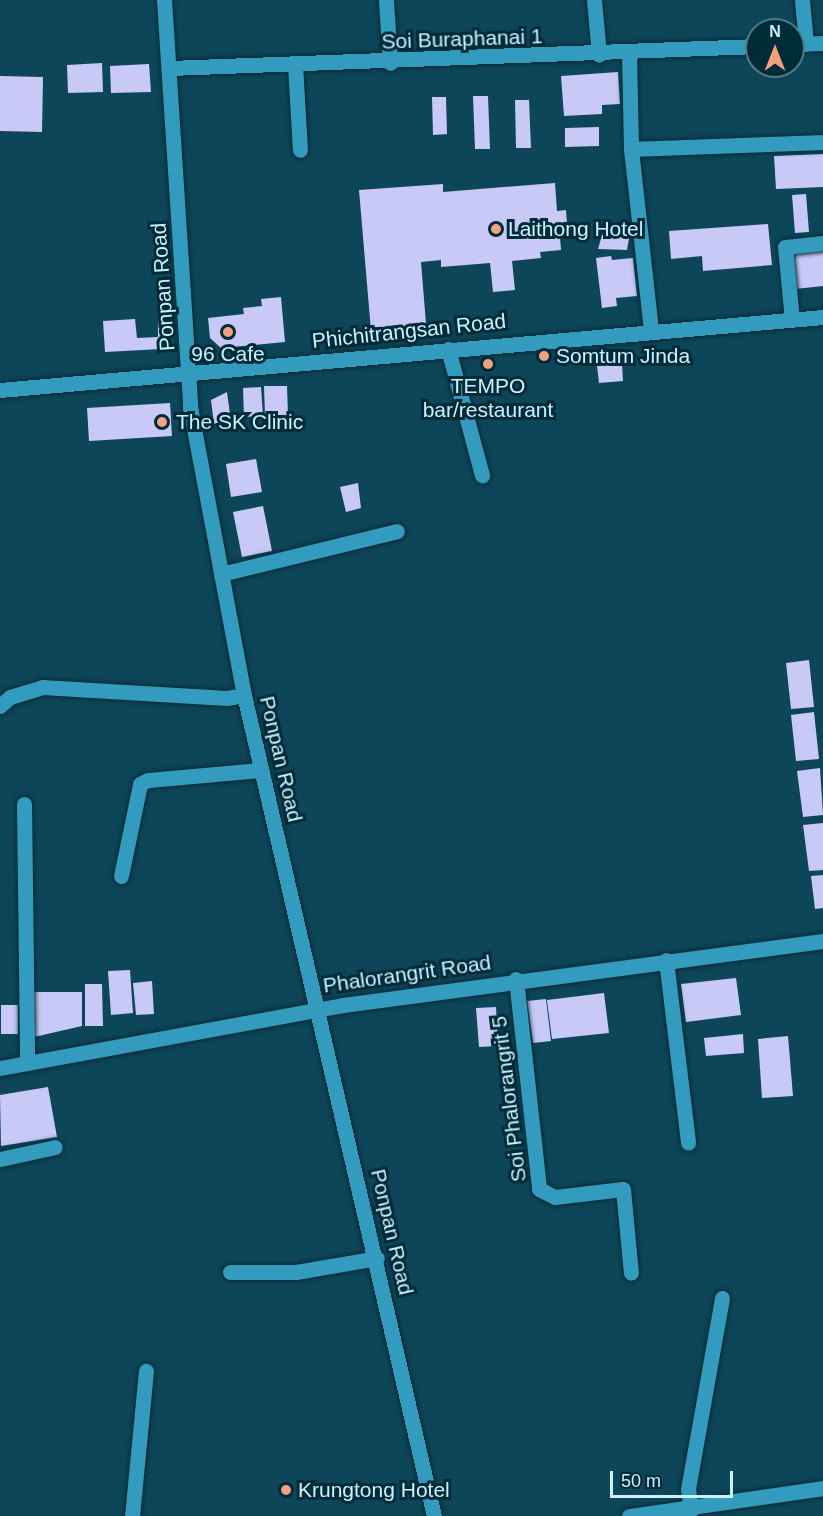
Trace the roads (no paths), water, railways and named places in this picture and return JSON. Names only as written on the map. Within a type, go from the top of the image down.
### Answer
[{"type":"street","name":"Ponpan Road","points":[[164,0],[190,407],[244,695],[377,1258],[434,1516]]},
{"type":"street","points":[[386,0],[390,63]]},
{"type":"street","points":[[594,0],[598,55]]},
{"type":"street","points":[[801,18],[802,0]]},
{"type":"street","points":[[805,44],[823,43]]},
{"type":"street","name":"Soi Buraphanai 1","points":[[169,68],[390,63],[745,47]]},
{"type":"street","points":[[629,53],[631,149],[651,331]]},
{"type":"street","points":[[295,64],[300,150]]},
{"type":"street","points":[[631,149],[823,142]]},
{"type":"street","points":[[792,320],[785,247],[823,243]]},
{"type":"street","name":"Phichitrangsan Road","points":[[0,390],[823,317]]},
{"type":"street","points":[[448,349],[482,475]]},
{"type":"street","points":[[221,574],[397,531]]},
{"type":"street","points":[[0,706],[10,697],[42,687],[227,698],[244,695]]},
{"type":"street","points":[[121,876],[140,784],[261,770]]},
{"type":"street","points":[[24,804],[27,1063]]},
{"type":"street","name":"Phalorangrit Road","points":[[0,1068],[317,1009],[516,979],[823,941]]},
{"type":"street","points":[[666,960],[688,1143]]},
{"type":"street","name":"Soi Phalorangrit 5","points":[[516,979],[539,1189],[555,1197],[622,1189],[631,1273]]},
{"type":"street","points":[[0,1159],[55,1148]]},
{"type":"street","points":[[230,1272],[296,1272],[377,1258]]},
{"type":"street","points":[[691,1510],[688,1489],[722,1298]]},
{"type":"street","points":[[132,1516],[146,1371]]},
{"type":"street","points":[[629,1516],[691,1510],[823,1488]]},
{"type":"place","name":"Laithong Hotel","points":[[496,229]]},
{"type":"place","name":"96 Cafe","points":[[228,332]]},
{"type":"place","name":"Somtum Jinda","points":[[544,356]]},
{"type":"place","name":"TEMPO bar/restaurant","points":[[488,364]]},
{"type":"place","name":"The SK Clinic","points":[[162,422]]},
{"type":"place","name":"Krungtong Hotel","points":[[286,1490]]}]
